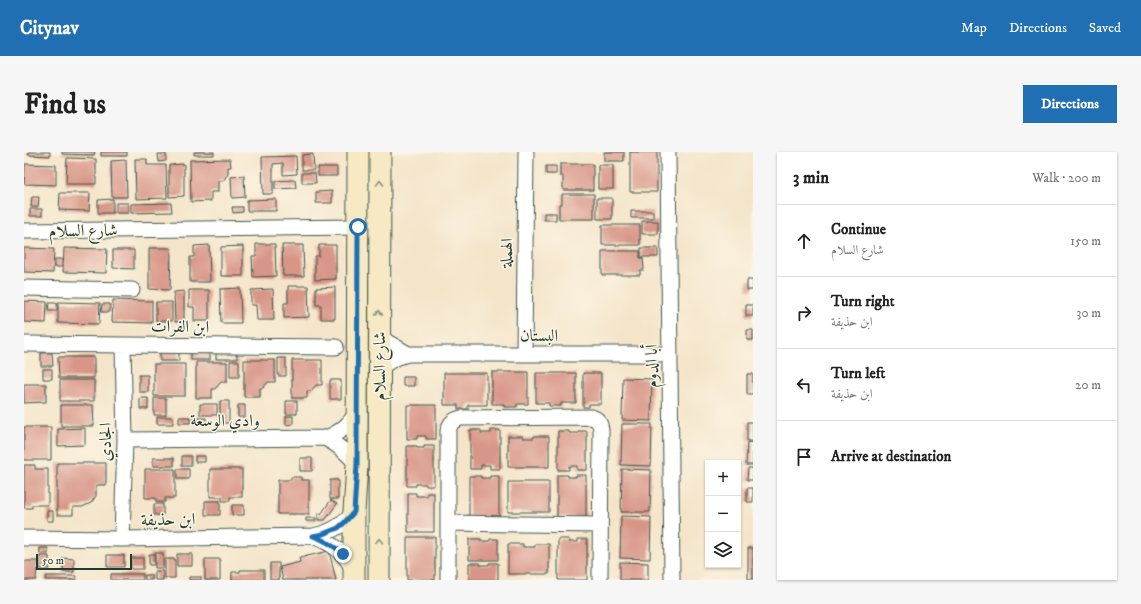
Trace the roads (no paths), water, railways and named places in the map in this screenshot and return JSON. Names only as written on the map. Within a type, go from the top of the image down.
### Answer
[{"type":"main road","name":"شارع السلام","points":[[354,577],[354,512],[357,465],[358,152]]},
{"type":"main road","name":"شارع السلام","points":[[379,580],[380,152]]},
{"type":"street","name":"الهملة","points":[[524,354],[526,152]]},
{"type":"street","name":"أبا الدوم","points":[[668,152],[672,580]]},
{"type":"street","name":"شارع السلام","points":[[24,231],[358,227]]},
{"type":"street","points":[[24,288],[132,290]]},
{"type":"street","points":[[379,334],[388,342],[408,354]]},
{"type":"street","name":"ابن الفرات","points":[[24,344],[336,347]]},
{"type":"street","name":"الجادي","points":[[122,539],[125,440],[123,345]]},
{"type":"street","name":"البستان","points":[[379,370],[392,359],[408,354],[670,354]]},
{"type":"street","name":"وادي الوسعة","points":[[125,440],[325,438],[338,433],[343,429],[353,419],[357,412]]},
{"type":"street","points":[[448,580],[448,431],[454,420],[461,418],[591,417],[597,419],[601,430],[600,580]]},
{"type":"street","points":[[325,438],[343,449],[357,465]]},
{"type":"street","name":"ابن حذيفة","points":[[24,538],[122,539],[313,536],[338,528],[354,512]]},
{"type":"street","points":[[448,523],[600,525]]},
{"type":"street","name":"ابن حذيفة","points":[[313,536],[334,546],[347,559],[354,577]]}]
